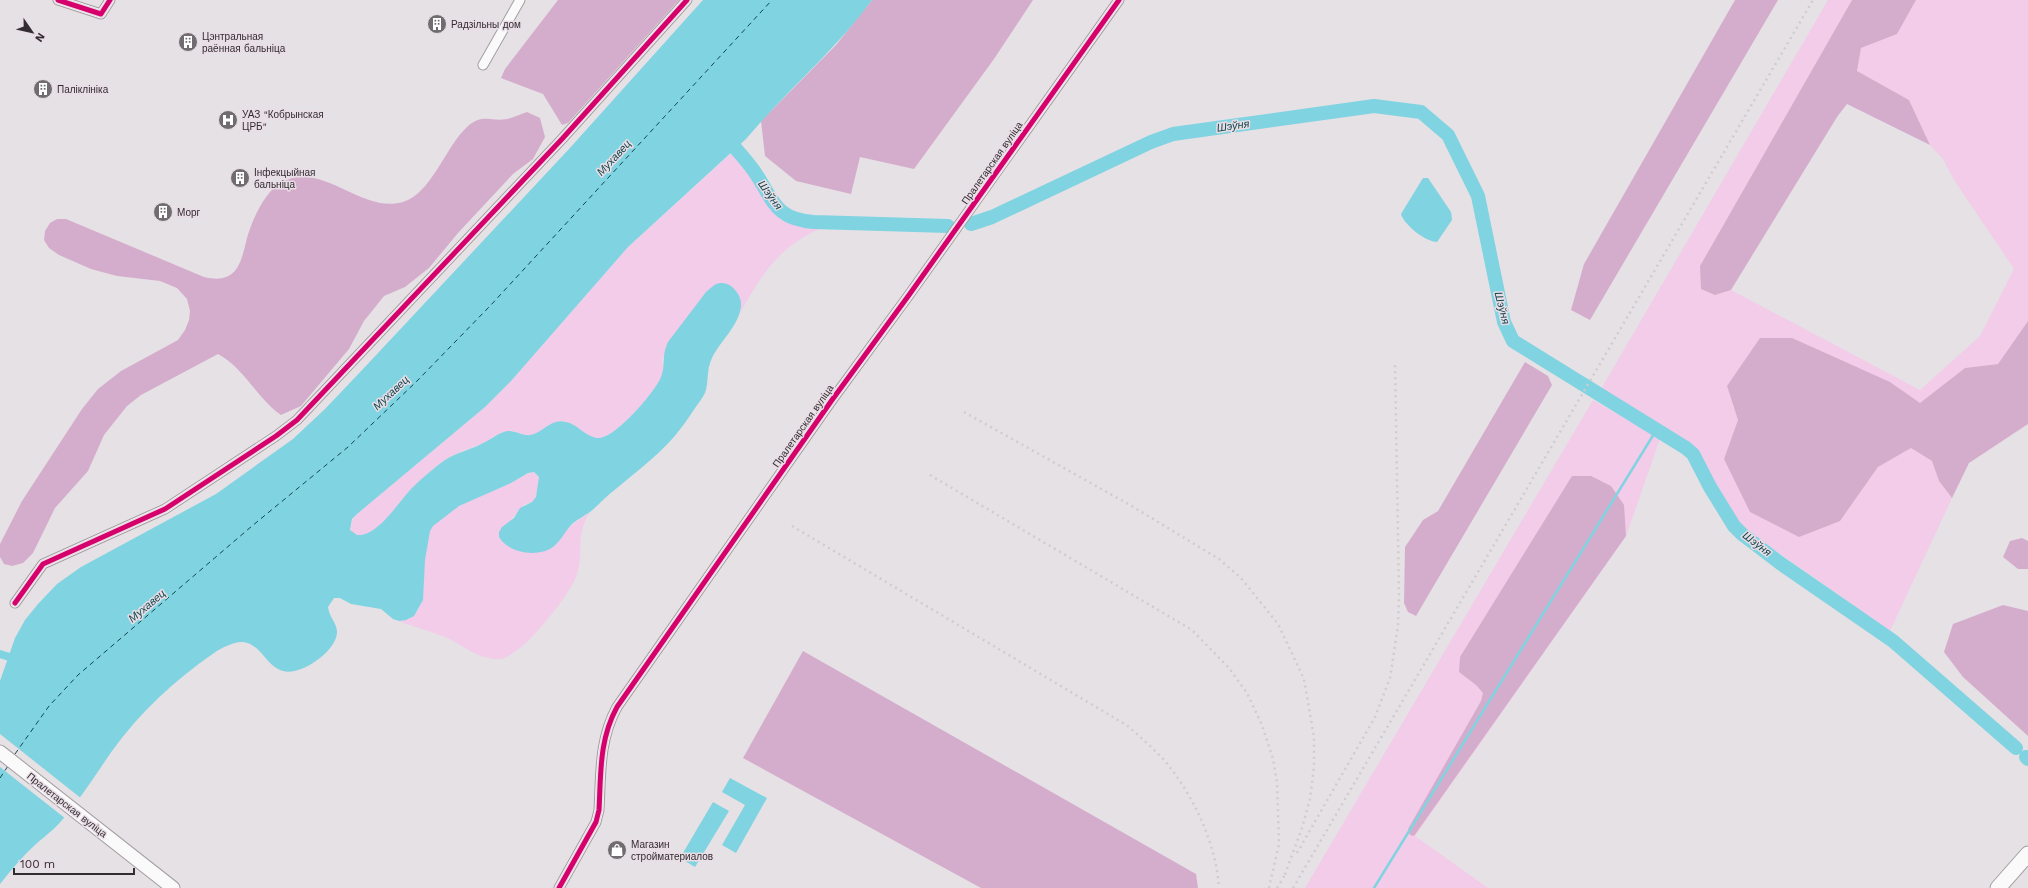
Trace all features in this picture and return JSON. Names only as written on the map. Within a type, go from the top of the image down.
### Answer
[{"type":"main road","name":"Пралетарская вуліца","points":[[0,752],[173,888]]},
{"type":"main road","points":[[1998,888],[2028,854]]},
{"type":"street","points":[[58,0],[101,14],[110,0]]},
{"type":"street","points":[[483,65],[520,0]]},
{"type":"street","points":[[15,602],[43,564],[165,509],[276,436],[297,420],[562,139],[687,0]]},
{"type":"street","name":"Пралетарская вуліца","points":[[559,888],[596,822],[599,810],[604,738],[608,723],[617,707],[832,400],[909,296],[1119,0]]},
{"type":"shaded area","points":[[558,0],[679,0],[568,123],[562,125],[543,94],[501,78],[505,69]]},
{"type":"shaded area","points":[[872,0],[1033,0],[994,59],[914,169],[860,157],[851,194],[796,181],[765,156],[761,121],[836,45]]},
{"type":"shaded area","points":[[1735,0],[1778,0],[1590,320],[1571,310],[1584,264]]},
{"type":"shaded area","points":[[1828,0],[1852,0],[1700,266],[1715,295],[1731,290],[1920,390],[1980,336],[2014,269],[1954,180],[1943,159],[1930,145],[1909,100],[1857,71],[1861,48],[1897,34],[1916,0],[2028,0],[2028,321],[1998,364],[1965,368],[1920,404],[1890,382],[1727,386],[1738,420],[1724,460],[1840,521],[1878,467],[1911,448],[1932,461],[1939,481],[1952,498],[1890,631],[1749,532],[1734,518],[1696,449],[1681,437],[1601,389]]},
{"type":"shaded area","points":[[1852,0],[1916,0],[1897,34],[1861,48],[1857,71],[1909,100],[1930,145],[1847,104],[1837,117],[1731,290],[1715,295],[1701,289],[1700,266]]},
{"type":"shaded area","points":[[527,112],[540,118],[545,137],[533,159],[513,174],[458,233],[429,268],[405,287],[384,296],[364,321],[349,349],[301,406],[281,415],[272,408],[235,367],[218,354],[141,395],[127,406],[104,435],[88,471],[55,508],[33,553],[23,563],[12,566],[4,564],[0,557],[0,544],[22,501],[82,409],[98,389],[121,371],[178,340],[185,330],[189,320],[190,311],[187,299],[177,288],[160,281],[117,276],[91,269],[59,255],[49,248],[44,240],[45,231],[50,223],[57,219],[66,219],[204,277],[215,279],[224,278],[231,275],[236,270],[242,256],[249,231],[260,207],[270,192],[282,182],[297,177],[312,178],[327,182],[372,201],[387,204],[403,202],[422,190],[438,169],[459,135],[467,127],[482,119],[501,120],[512,118]]},
{"type":"shaded area","points":[[736,149],[748,162],[777,208],[787,216],[800,221],[835,223],[802,238],[777,258],[748,298],[739,315],[741,306],[662,358],[663,372],[658,383],[634,413],[614,431],[598,438],[589,436],[575,426],[562,421],[553,423],[531,435],[511,431],[499,434],[478,446],[455,454],[445,460],[416,485],[390,516],[376,529],[362,536],[354,535],[351,528],[357,514],[485,407],[511,381],[628,247]]},
{"type":"shaded area","points":[[2028,321],[2028,424],[1969,463],[1952,498],[1939,481],[1932,461],[1911,448],[1878,467],[1840,521],[1799,537],[1750,512],[1724,459],[1738,420],[1727,386],[1760,338],[1792,338],[1890,382],[1920,403],[1965,368],[1998,364]]},
{"type":"shaded area","points":[[1525,362],[1548,376],[1552,385],[1416,616],[1408,612],[1404,603],[1405,547],[1423,520],[1438,511]]},
{"type":"shaded area","points":[[1593,400],[1660,439],[1626,536],[1415,836],[1488,888],[1305,888]]},
{"type":"shaded area","points":[[533,472],[539,477],[536,497],[532,502],[525,504],[508,523],[552,548],[569,527],[590,512],[582,529],[579,569],[576,577],[564,598],[544,624],[521,647],[510,655],[498,659],[483,657],[445,637],[399,621],[408,619],[419,609],[423,594],[428,537],[430,530],[436,522],[454,508]]},
{"type":"shaded area","points":[[1572,476],[1591,476],[1611,486],[1624,505],[1626,536],[1414,836],[1410,835],[1408,829],[1481,701],[1483,693],[1476,685],[1459,672],[1460,657]]},
{"type":"shaded area","points":[[2022,538],[2028,541],[2028,569],[2018,569],[2003,557],[2010,541]]},
{"type":"shaded area","points":[[2003,605],[2028,611],[2028,736],[1963,677],[1944,652],[1953,624]]},
{"type":"shaded area","points":[[803,651],[1196,874],[1198,888],[981,888],[743,758]]},
{"type":"water","name":"Мухавец","points":[[703,0],[872,0],[858,19],[761,121],[746,139],[628,247],[511,381],[485,407],[357,514],[352,519],[350,530],[357,535],[365,534],[373,530],[388,517],[412,488],[441,463],[450,457],[504,432],[511,431],[524,435],[530,435],[553,423],[561,421],[570,423],[589,435],[598,438],[614,431],[634,414],[657,384],[661,377],[668,342],[706,292],[717,284],[725,283],[736,290],[741,301],[740,312],[733,326],[710,362],[705,393],[685,423],[667,444],[649,461],[590,512],[572,524],[556,545],[547,550],[532,553],[516,550],[509,547],[499,537],[499,532],[502,527],[514,518],[520,508],[532,502],[536,497],[539,477],[534,472],[528,473],[511,483],[459,506],[433,526],[430,531],[425,560],[423,600],[414,616],[406,620],[399,621],[393,619],[381,609],[351,604],[340,598],[334,598],[328,607],[337,629],[335,639],[325,654],[308,666],[290,672],[277,669],[254,646],[249,643],[238,642],[217,651],[186,674],[146,710],[112,751],[70,811],[53,829],[26,853],[0,884],[0,681],[15,638],[25,620],[57,584],[81,567],[216,494],[293,439],[325,409],[569,149]]},
{"type":"water","points":[[1423,178],[1428,178],[1451,212],[1452,220],[1437,242],[1427,239],[1416,232],[1406,223],[1401,214]]},
{"type":"water","points":[[730,778],[767,798],[736,853],[722,845],[745,805],[722,792]]},
{"type":"water","points":[[713,802],[729,811],[695,867],[680,858]]},
{"type":"pier","points":[[0,734],[82,799],[66,819],[0,767]]},
{"type":"waterway","name":"Шэўня","points":[[971,224],[992,217],[1151,142],[1173,134],[1374,106],[1421,112],[1448,135],[1478,196],[1504,322],[1513,341],[1686,448],[1693,454],[1710,487],[1734,526],[1742,534],[1780,563],[1893,641],[2016,748]]},
{"type":"waterway","name":"Шэўня","points":[[724,135],[751,166],[776,206],[791,217],[814,222],[948,226]]},
{"type":"waterway","points":[[1374,888],[1657,429]]},
{"type":"waterway","points":[[0,654],[16,659]]},
{"type":"ferry route","points":[[15,754],[49,706],[78,675],[252,526],[348,447],[417,381],[490,306],[772,0]]},
{"type":"ferry route","points":[[0,778],[8,766]]},
{"type":"railway","points":[[1293,888],[1813,0]]},
{"type":"railway","points":[[1297,853],[1375,717],[1390,678],[1398,626],[1399,594],[1395,362]]},
{"type":"railway","points":[[964,412],[1130,505],[1219,559],[1241,578],[1278,624],[1304,679],[1314,737],[1314,767],[1310,799],[1302,828],[1284,877]]},
{"type":"railway","points":[[930,475],[1192,630],[1229,668],[1247,693],[1262,725],[1273,759],[1277,782],[1279,844],[1269,888]]},
{"type":"railway","points":[[792,526],[1128,726],[1151,747],[1175,773],[1193,804],[1208,837],[1217,871],[1219,888]]},
{"type":"railway","points":[[1277,888],[1286,873]]},
{"type":"cycle path","points":[[58,0],[101,14],[110,0]]},
{"type":"cycle path","points":[[15,603],[43,564],[165,509],[276,436],[297,420],[562,139],[687,0]]},
{"type":"cycle path","points":[[559,888],[596,822],[599,810],[604,744],[611,719],[617,707],[832,400],[909,295],[1119,0]]},
{"type":"place","name":"Радзільны дом","points":[[437,24]]},
{"type":"place","name":"Цэнтральная раённая бальніца","points":[[188,42]]},
{"type":"place","name":"Паліклініка","points":[[43,89]]},
{"type":"place","name":"УАЗ \"Кобрынская ЦРБ\"","points":[[228,120]]},
{"type":"place","name":"Інфекцыйная бальніца","points":[[240,178]]},
{"type":"place","name":"Морг","points":[[163,212]]},
{"type":"place","name":"Магазин стройматериалов","points":[[617,850]]}]
